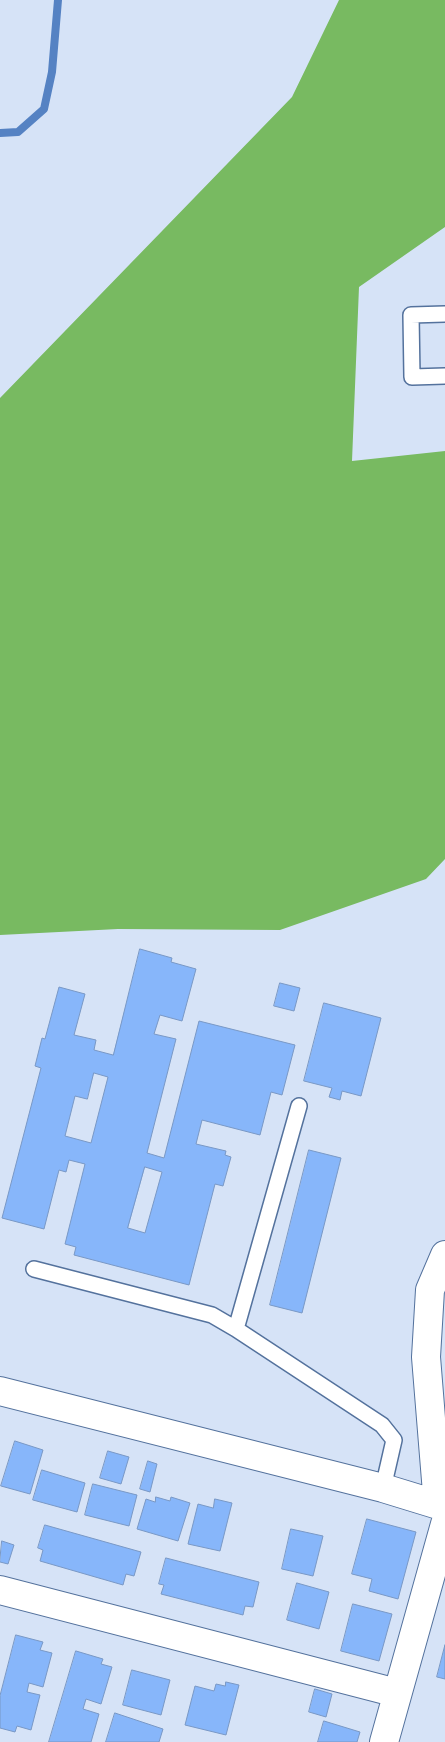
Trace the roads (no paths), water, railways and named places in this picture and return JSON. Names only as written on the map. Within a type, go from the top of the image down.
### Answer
[{"type":"street","points":[[384,1742],[443,1512],[426,1357],[430,1290],[445,1255]]},
{"type":"street","points":[[0,1392],[383,1488],[443,1512]]},
{"type":"street","points":[[0,1590],[397,1692]]},
{"type":"lane","points":[[445,314],[411,315],[412,377],[445,376]]},
{"type":"lane","points":[[236,1329],[298,1106]]},
{"type":"lane","points":[[34,1269],[212,1315],[236,1329],[382,1425],[394,1440],[383,1488]]},
{"type":"waterway","points":[[0,133],[18,132],[44,109],[52,72],[58,0]]}]
